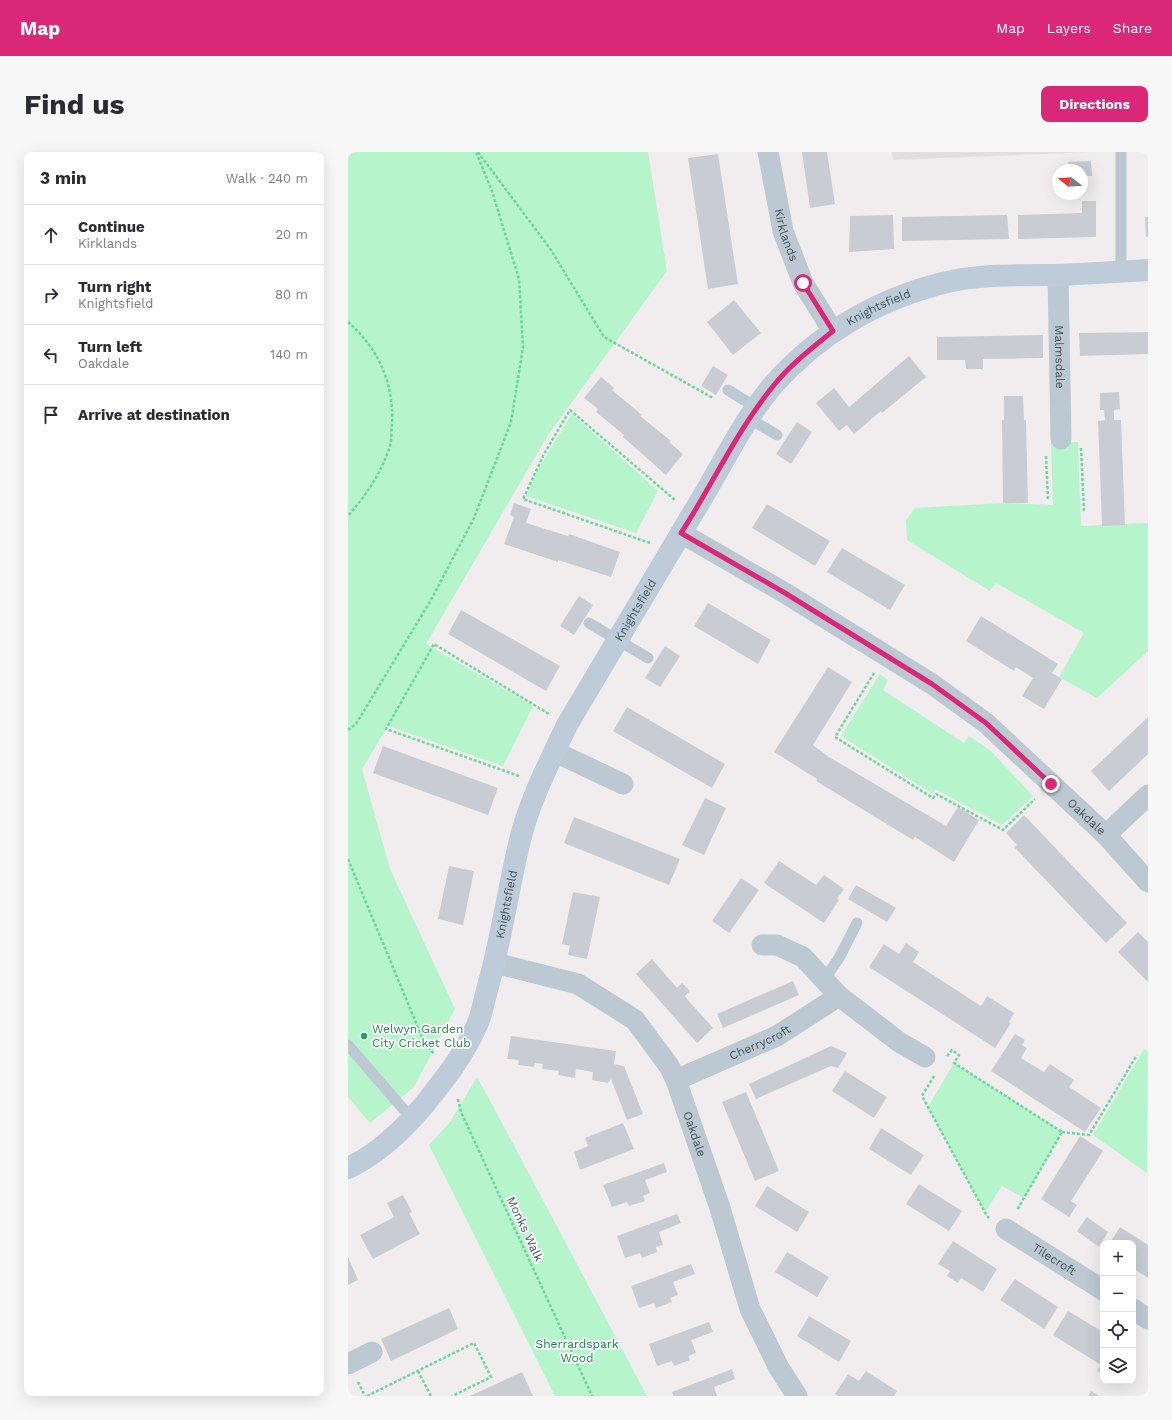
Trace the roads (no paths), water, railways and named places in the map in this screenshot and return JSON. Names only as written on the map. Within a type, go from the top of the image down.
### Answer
[{"type":"street","name":"Kirklands","points":[[768,152],[783,231],[803,283],[833,331]]},
{"type":"street","name":"Knightsfield","points":[[348,1168],[384,1145],[412,1119],[450,1072],[478,1024],[495,963],[521,838],[540,784],[567,725],[753,413],[774,384],[806,353],[833,331],[864,313],[896,298],[940,284],[994,275],[1058,275],[1148,270]]},
{"type":"street","name":"Malmsdale","points":[[1058,275],[1061,439]]},
{"type":"street","name":"Oakdale","points":[[681,533],[785,593],[884,656],[932,684],[986,723],[1106,835],[1148,882]]},
{"type":"street","points":[[555,752],[623,784]]},
{"type":"street","points":[[1106,835],[1148,795]]},
{"type":"street","points":[[762,945],[777,945],[803,957],[839,996],[899,1042],[933,1061]]},
{"type":"street","name":"Oakdale","points":[[495,963],[578,984],[635,1020],[669,1066],[676,1080],[720,1208],[750,1309],[779,1368],[797,1396]]},
{"type":"street","name":"Cherrycroft","points":[[676,1080],[777,1036],[839,996]]},
{"type":"street","name":"Tilecroft","points":[[1006,1229],[1100,1288]]},
{"type":"street","points":[[1136,1311],[1148,1319]]},
{"type":"street","points":[[348,1364],[372,1352]]},
{"type":"lane","points":[[1121,152],[1121,272]]},
{"type":"lane","points":[[728,390],[777,435]]},
{"type":"lane","points":[[589,623],[648,658]]},
{"type":"lane","points":[[824,980],[839,958],[858,923]]},
{"type":"lane","points":[[348,1045],[412,1119]]},
{"type":"place","name":"Welwyn Garden City Cricket Club","points":[[364,1036]]},
{"type":"park label","name":"Sherrardspark Wood","points":[[577,1351]]}]
